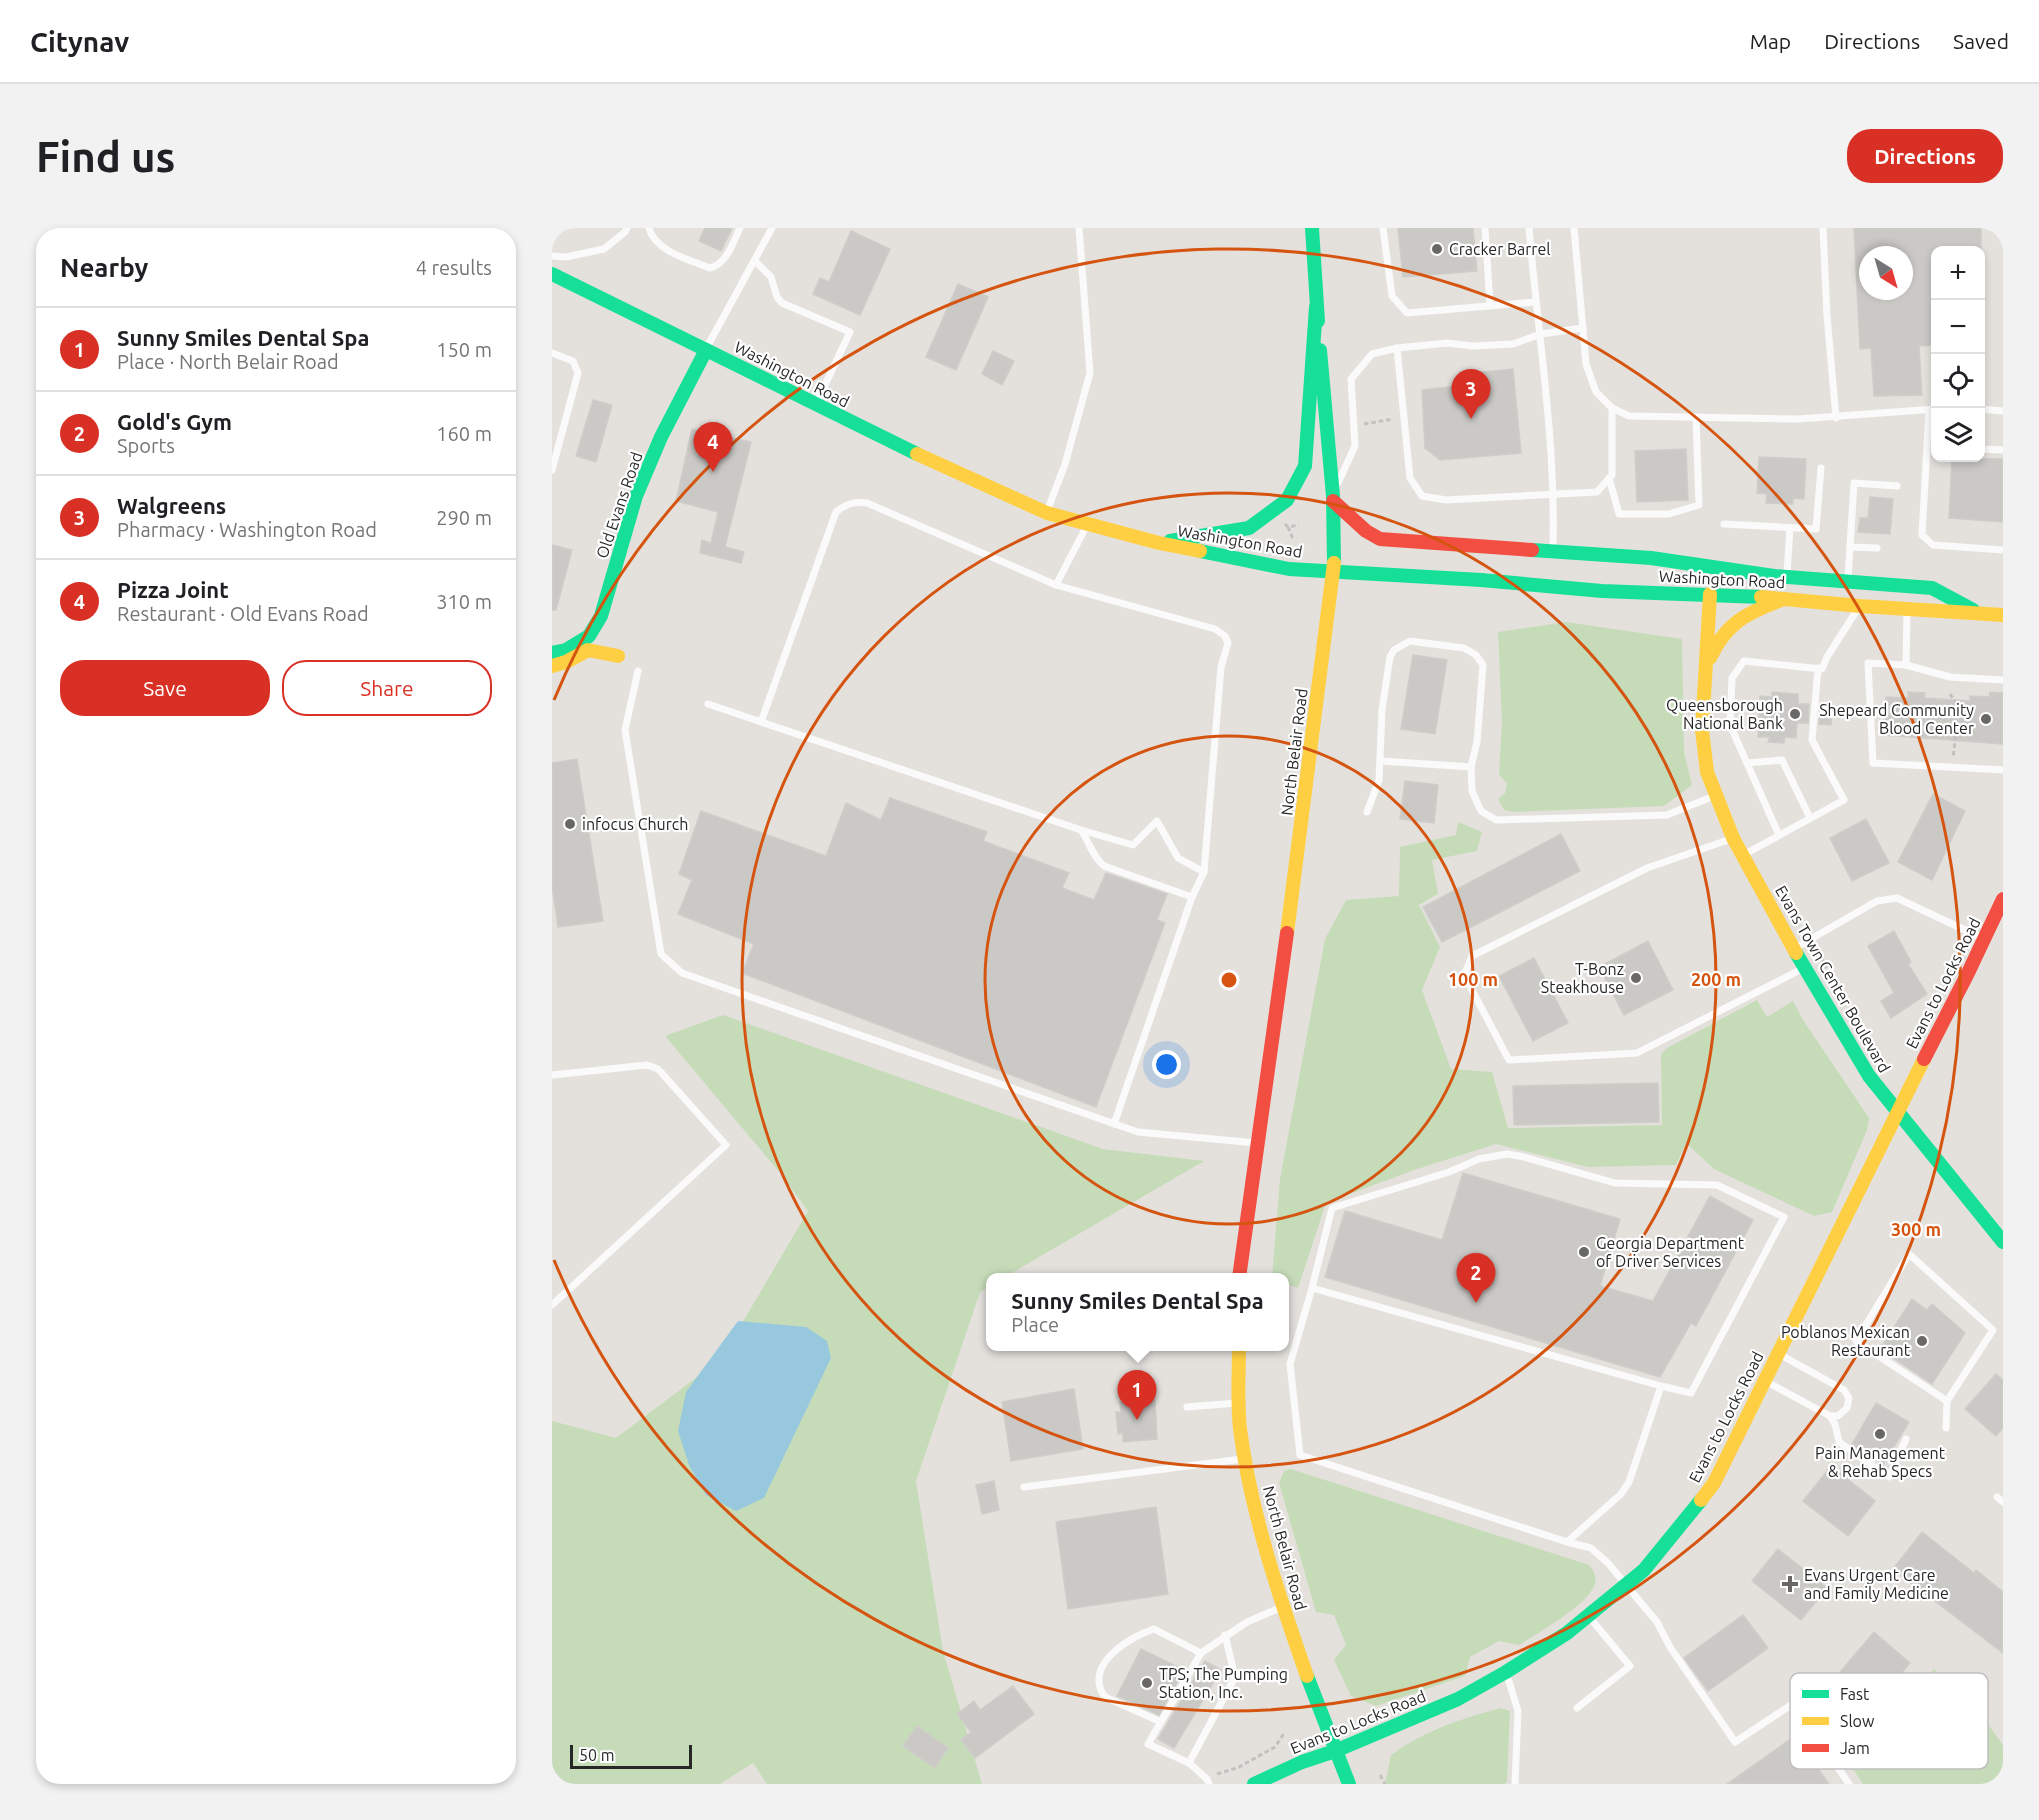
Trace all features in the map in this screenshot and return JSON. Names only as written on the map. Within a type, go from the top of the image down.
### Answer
[{"type":"street","name":"North Belair Road","points":[[1240,1273],[1334,572],[1333,498],[1316,307],[1312,228]]},
{"type":"street","name":"Washington Road","points":[[552,274],[991,489],[1047,513],[1159,543],[1289,569],[1481,580],[1602,591],[1785,598],[2003,615]]},
{"type":"street","points":[[1159,543],[1249,528],[1287,500],[1305,466],[1316,307]]},
{"type":"street","name":"Old Evans Road","points":[[552,652],[566,650],[589,636],[601,616],[636,496],[661,438],[706,350]]},
{"type":"street","name":"Washington Road","points":[[1333,498],[1366,531],[1380,539],[1651,558],[1787,577],[1932,588],[1979,613]]},
{"type":"street","name":"Evans Town Center Boulevard","points":[[1710,594],[1702,730],[1707,772],[1733,838],[1804,968],[1869,1076],[2003,1242]]},
{"type":"street","points":[[1705,672],[1715,645],[1726,628],[1738,618],[1785,598]]},
{"type":"street","points":[[552,666],[566,662],[588,650],[618,656]]},
{"type":"street","name":"Evans to Locks Road","points":[[1254,1784],[1302,1762],[1335,1751],[1458,1699],[1567,1633],[1644,1570],[1714,1483],[2003,899]]},
{"type":"street","name":"North Belair Road","points":[[1239,1351],[1240,1426],[1245,1459],[1272,1576],[1349,1784]]},
{"type":"lane","points":[[552,256],[566,257],[603,249],[627,228]]},
{"type":"lane","points":[[650,228],[652,237],[664,248],[710,267],[718,266],[724,259],[740,228]]},
{"type":"lane","points":[[706,350],[772,228]]},
{"type":"lane","points":[[1047,513],[1065,464],[1090,373],[1079,228]]},
{"type":"lane","points":[[1383,228],[1392,296],[1407,313],[1490,304],[1535,302]]},
{"type":"lane","points":[[1485,228],[1490,304]]},
{"type":"lane","points":[[1529,228],[1535,302],[1541,334],[1554,494],[1552,551]]},
{"type":"lane","points":[[1575,228],[1586,364],[1596,392],[1612,408],[1629,416],[1836,418],[1931,410]]},
{"type":"lane","points":[[1823,228],[1836,418]]},
{"type":"lane","points":[[755,261],[771,276],[777,297],[782,303],[850,333],[816,404]]},
{"type":"lane","points":[[1333,498],[1355,446],[1351,379],[1372,354],[1397,348],[1447,344],[1472,346],[1513,344],[1541,334],[1583,328]]},
{"type":"lane","points":[[1397,348],[1410,478],[1422,496],[1446,500],[1597,492],[1612,475],[1612,408]]},
{"type":"lane","points":[[552,353],[573,362],[578,373],[552,470]]},
{"type":"lane","points":[[1985,409],[2003,411]]},
{"type":"lane","points":[[1609,478],[1619,514],[1669,514],[1699,505],[1696,417]]},
{"type":"lane","points":[[1931,418],[1922,535],[1933,545],[2003,550]]},
{"type":"lane","points":[[1985,449],[2003,450]]},
{"type":"lane","points":[[1724,524],[1816,529],[1821,468]]},
{"type":"lane","points":[[1779,835],[1730,725],[1732,678],[1744,661],[1822,669],[1853,605],[1848,582],[1854,483],[1897,486]]},
{"type":"lane","points":[[761,722],[836,512],[845,504],[867,503],[1056,585],[1215,629],[1225,636],[1228,643],[1221,667],[1204,872],[1192,897],[1114,1124]]},
{"type":"lane","points":[[1056,585],[1087,525]]},
{"type":"lane","points":[[1785,598],[1790,528]]},
{"type":"lane","points":[[1850,547],[1877,548]]},
{"type":"lane","points":[[1906,664],[1907,609]]},
{"type":"lane","points":[[1367,812],[1380,780],[1382,710],[1390,657],[1394,650],[1410,641],[1464,648],[1476,655],[1483,665],[1477,742],[1471,767],[1472,791],[1481,811],[1496,820],[1667,815],[1716,795]]},
{"type":"lane","points":[[2003,680],[1950,677],[1906,664],[1868,663],[1873,763],[2003,770]]},
{"type":"lane","points":[[1743,855],[1844,800],[1812,740],[1818,668]]},
{"type":"lane","points":[[638,671],[625,730],[661,954],[682,973],[1138,1132],[1259,1143]]},
{"type":"lane","points":[[708,704],[1081,830],[1134,845],[1157,821],[1178,858],[1204,872]]},
{"type":"lane","points":[[1747,763],[1782,760],[1810,818]]},
{"type":"lane","points":[[1381,761],[1471,767]]},
{"type":"lane","points":[[1081,830],[1090,842],[1095,858],[1104,866],[1192,897]]},
{"type":"lane","points":[[1733,838],[1647,868],[1472,956],[1464,975],[1509,1060],[1637,1053],[1804,968]]},
{"type":"lane","points":[[1794,949],[1877,901],[1897,898],[1984,939]]},
{"type":"lane","points":[[552,1076],[647,1065],[658,1069],[726,1145],[552,1305]]},
{"type":"lane","points":[[1312,1288],[1691,1394],[1784,1217],[1717,1185],[1615,1183],[1524,1157],[1506,1154],[1479,1159],[1449,1172],[1332,1208],[1290,1364],[1300,1455],[1591,1548],[1609,1564],[1657,1622],[1670,1647],[1735,1742],[1790,1706]]},
{"type":"lane","points":[[1946,1428],[1947,1401],[1993,1330],[1909,1254],[1856,1341],[1947,1401]]},
{"type":"lane","points":[[1764,1381],[1830,1416],[1835,1417],[1844,1413],[1849,1402],[1847,1393],[1778,1354]]},
{"type":"lane","points":[[1567,1542],[1621,1494],[1629,1482],[1661,1386]]},
{"type":"lane","points":[[1187,1407],[1240,1402]]},
{"type":"lane","points":[[1830,1416],[1835,1424],[1839,1442],[1889,1477],[1906,1439]]},
{"type":"lane","points":[[1024,1487],[1245,1459]]},
{"type":"lane","points":[[1208,1781],[1190,1763],[1148,1744],[1201,1653],[1247,1622],[1282,1607]]},
{"type":"lane","points":[[1576,1708],[1630,1666],[1588,1616]]},
{"type":"lane","points":[[1161,1722],[1105,1697],[1099,1689],[1102,1667],[1113,1653],[1129,1640],[1154,1629],[1201,1653]]},
{"type":"lane","points":[[1190,1763],[1235,1677],[1225,1635]]},
{"type":"lane","points":[[1506,1672],[1518,1711],[1515,1784]]},
{"type":"lane","points":[[1839,1769],[1849,1784]]},
{"type":"path","points":[[1362,424],[1404,418]]},
{"type":"path","points":[[1288,527],[1293,539]]},
{"type":"path","points":[[1950,694],[1959,707],[1952,766]]},
{"type":"path","points":[[1208,1781],[1275,1747],[1285,1732]]},
{"type":"path","points":[[1380,1775],[1385,1784]]},
{"type":"green space","points":[[1566,622],[1682,639],[1684,752],[1692,785],[1664,806],[1513,812],[1504,810],[1498,799],[1505,793],[1507,784],[1499,774],[1502,723],[1498,632]]},
{"type":"green space","points":[[1458,822],[1482,832],[1477,851],[1432,860],[1438,894],[1419,905],[1440,947],[1422,990],[1451,1069],[1492,1072],[1508,1128],[1662,1125],[1661,1054],[1667,1048],[1757,1000],[1767,1017],[1793,1001],[1803,1020],[1869,1118],[1867,1130],[1832,1212],[1814,1216],[1714,1169],[1686,1143],[1676,1165],[1588,1167],[1496,1144],[1414,1170],[1326,1203],[1298,1288],[1289,1285],[1289,1273],[1272,1273],[1280,1179],[1325,939],[1346,900],[1399,896],[1400,847],[1456,835]]},
{"type":"green space","points":[[723,1015],[1103,1149],[1204,1161],[1012,1273],[986,1273],[986,1288],[980,1292],[916,1481],[943,1651],[982,1784],[767,1784],[753,1763],[720,1784],[552,1784],[552,1421],[616,1438],[721,1359],[808,1211],[781,1174],[665,1036]]},
{"type":"green space","points":[[1291,1469],[1589,1565],[1595,1575],[1595,1583],[1582,1602],[1519,1645],[1499,1641],[1470,1657],[1465,1676],[1376,1706],[1351,1696],[1334,1660],[1346,1645],[1334,1615],[1316,1612],[1279,1483],[1284,1471]]},
{"type":"green space","points":[[1501,1708],[1510,1711],[1507,1782],[1504,1784],[1385,1784],[1391,1755],[1403,1746],[1444,1726]]},
{"type":"green space","points":[[1988,1724],[2003,1745],[2003,1784],[1863,1784],[1853,1769],[1988,1769]]},
{"type":"water","points":[[738,1321],[806,1327],[827,1341],[831,1358],[764,1498],[736,1511],[706,1495],[689,1465],[678,1431],[686,1392]]},
{"type":"building","points":[[705,228],[732,228],[721,251],[699,241]]},
{"type":"building","name":"Cracker Barrel","points":[[1398,228],[1473,228],[1477,271],[1403,277]]},
{"type":"building","points":[[1854,228],[1981,228],[1981,246],[1931,246],[1931,345],[1919,346],[1922,395],[1874,396],[1871,348],[1860,349]]},
{"type":"building","points":[[851,231],[890,249],[860,315],[813,294],[820,278],[829,282]]},
{"type":"building","points":[[958,284],[988,297],[956,370],[926,357]]},
{"type":"building","points":[[993,351],[1014,361],[1002,385],[982,374]]},
{"type":"building","points":[[1513,369],[1521,453],[1440,460],[1425,448],[1422,390],[1457,386],[1473,373]]},
{"type":"building","points":[[593,400],[612,405],[596,462],[576,456]]},
{"type":"building","points":[[692,429],[751,442],[725,547],[744,552],[741,563],[700,553],[702,540],[711,543],[718,512],[676,501]]},
{"type":"building","points":[[1686,449],[1688,500],[1637,502],[1635,451]]},
{"type":"building","points":[[1759,457],[1806,459],[1804,499],[1793,498],[1793,504],[1766,503],[1767,494],[1757,493]]},
{"type":"building","points":[[1985,459],[2003,459],[2003,522],[1949,518],[1952,462],[1985,462]]},
{"type":"building","points":[[1870,497],[1893,499],[1890,534],[1858,532],[1860,518],[1868,518]]},
{"type":"building","points":[[552,545],[572,550],[556,610],[552,610]]},
{"type":"building","points":[[1413,655],[1447,660],[1435,734],[1401,729]]},
{"type":"building","name":"Queensborough National Bank","points":[[1772,692],[1798,694],[1798,704],[1809,704],[1808,723],[1797,723],[1796,738],[1785,737],[1784,743],[1768,742],[1770,737],[1758,737],[1760,696],[1772,697]]},
{"type":"building","points":[[1908,692],[1925,693],[1924,698],[1970,701],[1970,696],[1989,697],[1990,692],[2003,693],[2003,744],[1883,735],[1886,697],[1908,698]]},
{"type":"building","points":[[1821,705],[1832,706],[1831,725],[1819,724]]},
{"type":"building","name":"infocus Church","points":[[577,759],[603,921],[558,927],[552,885],[552,763]]},
{"type":"building","points":[[1405,781],[1438,785],[1434,823],[1400,819]]},
{"type":"building","points":[[1933,794],[1965,811],[1932,880],[1898,862]]},
{"type":"building","points":[[890,798],[987,832],[983,841],[1069,873],[1062,888],[1094,900],[1106,873],[1167,894],[1157,920],[1165,923],[1096,1107],[742,973],[754,944],[678,914],[692,880],[679,874],[701,811],[826,856],[846,803],[881,820]]},
{"type":"building","points":[[1866,819],[1889,863],[1852,881],[1830,838]]},
{"type":"building","points":[[1561,834],[1580,871],[1442,942],[1423,907]]},
{"type":"building","points":[[1894,931],[1911,962],[1908,964],[1927,994],[1891,1018],[1881,1001],[1894,993],[1868,946]]},
{"type":"building","name":"T-Bonz Steakhouse","points":[[1648,941],[1673,990],[1624,1015],[1599,967]]},
{"type":"building","points":[[1534,958],[1568,1023],[1533,1041],[1499,976]]},
{"type":"building","points":[[1658,1083],[1659,1122],[1514,1125],[1513,1086]]},
{"type":"building","points":[[1463,1173],[1620,1219],[1600,1286],[1653,1301],[1710,1196],[1753,1220],[1696,1326],[1691,1323],[1660,1377],[1325,1277],[1345,1211],[1442,1240]]},
{"type":"building","name":"Poblanos Mexican Restaurant","points":[[1912,1299],[1927,1310],[1932,1304],[1965,1333],[1932,1384],[1880,1349]]},
{"type":"building","points":[[1996,1374],[2003,1380],[2003,1428],[1996,1436],[1965,1409]]},
{"type":"building","points":[[1074,1389],[1083,1449],[1011,1461],[1002,1402]]},
{"type":"building","points":[[1155,1399],[1157,1439],[1123,1442],[1123,1433],[1118,1434],[1116,1412],[1121,1412],[1120,1402]]},
{"type":"building","name":"Pain Management & Rehab Specs","points":[[1876,1403],[1909,1422],[1883,1465],[1852,1444]]},
{"type":"building","points":[[1831,1466],[1875,1501],[1848,1536],[1803,1501]]},
{"type":"building","points":[[994,1481],[999,1510],[982,1514],[976,1485]]},
{"type":"building","points":[[1156,1507],[1168,1594],[1068,1609],[1056,1522]]},
{"type":"building","points":[[1922,1532],[1974,1573],[1976,1570],[2003,1592],[2003,1653],[1893,1569]]},
{"type":"building","name":"Evans Urgent Care and Family Medicine","points":[[1778,1549],[1827,1588],[1801,1620],[1752,1581]]},
{"type":"building","points":[[1743,1615],[1768,1648],[1708,1691],[1684,1658]]},
{"type":"building","points":[[1874,1632],[1910,1663],[1902,1673],[1839,1673]]},
{"type":"building","name":"TPS; The Pumping Station, Inc.","points":[[1141,1649],[1184,1670],[1159,1715],[1117,1696]]},
{"type":"building","points":[[1205,1661],[1221,1670],[1174,1748],[1158,1739]]},
{"type":"building","points":[[1013,1686],[1034,1714],[975,1758],[961,1740],[971,1732],[957,1714],[974,1701],[980,1710]]},
{"type":"building","points":[[917,1726],[948,1748],[935,1768],[903,1746]]},
{"type":"building","points":[[1790,1740],[1790,1769],[1818,1769],[1829,1784],[1727,1784]]},
{"type":"traffic: fast","points":[[1312,228],[1318,321]]},
{"type":"traffic: fast","points":[[552,274],[917,454]]},
{"type":"traffic: fast","points":[[1170,541],[1249,528],[1287,500],[1305,466],[1316,307]]},
{"type":"traffic: fast","points":[[552,653],[566,650],[589,636],[601,616],[636,496],[661,437],[706,350]]},
{"type":"traffic: fast","points":[[1320,350],[1333,496],[1334,563]]},
{"type":"traffic: fast","points":[[1532,550],[1651,558],[1774,576],[1932,588],[1973,610]]},
{"type":"traffic: fast","points":[[1200,551],[1289,569],[1481,580],[1602,591],[1761,597]]},
{"type":"traffic: fast","points":[[1796,953],[1869,1076],[2003,1242]]},
{"type":"traffic: fast","points":[[1254,1784],[1302,1762],[1335,1751],[1458,1699],[1506,1672],[1567,1633],[1644,1570],[1701,1500]]},
{"type":"traffic: fast","points":[[1307,1676],[1349,1784]]},
{"type":"traffic: slow","points":[[917,454],[1047,513],[1159,543],[1200,551]]},
{"type":"traffic: slow","points":[[1287,933],[1334,563]]},
{"type":"traffic: slow","points":[[1710,594],[1702,730],[1707,772],[1733,838],[1796,953]]},
{"type":"traffic: slow","points":[[1761,597],[2003,615]]},
{"type":"traffic: slow","points":[[1710,658],[1731,627],[1749,614],[1784,599]]},
{"type":"traffic: slow","points":[[552,666],[566,662],[588,650],[618,656]]},
{"type":"traffic: slow","points":[[1701,1500],[1714,1483],[1924,1059]]},
{"type":"traffic: slow","points":[[1239,1351],[1239,1419],[1251,1492],[1276,1585],[1307,1676]]},
{"type":"traffic: jam","points":[[1333,501],[1366,531],[1380,539],[1532,550]]},
{"type":"traffic: jam","points":[[1924,1059],[2003,899]]},
{"type":"traffic: jam","points":[[1240,1273],[1287,933]]},
{"type":"place","name":"Cracker Barrel","points":[[1437,249]]},
{"type":"place","name":"Walgreens","points":[[1471,419]]},
{"type":"place","name":"Pizza Joint","points":[[713,472]]},
{"type":"place","name":"Queensborough National Bank","points":[[1795,714]]},
{"type":"place","name":"Shepeard Community Blood Center","points":[[1986,719]]},
{"type":"place","name":"infocus Church","points":[[570,824]]},
{"type":"place","name":"T-Bonz Steakhouse","points":[[1636,978]]},
{"type":"place","name":"Georgia Department of Driver Services","points":[[1584,1252]]},
{"type":"place","name":"Gold's Gym","points":[[1476,1303]]},
{"type":"place","name":"Poblanos Mexican Restaurant","points":[[1922,1341]]},
{"type":"place","name":"Sunny Smiles Dental Spa","points":[[1137,1420]]},
{"type":"place","name":"Pain Management & Rehab Specs","points":[[1880,1434]]},
{"type":"place","name":"Evans Urgent Care and Family Medicine","points":[[1790,1584]]},
{"type":"place","name":"TPS; The Pumping Station, Inc.","points":[[1147,1683]]}]
